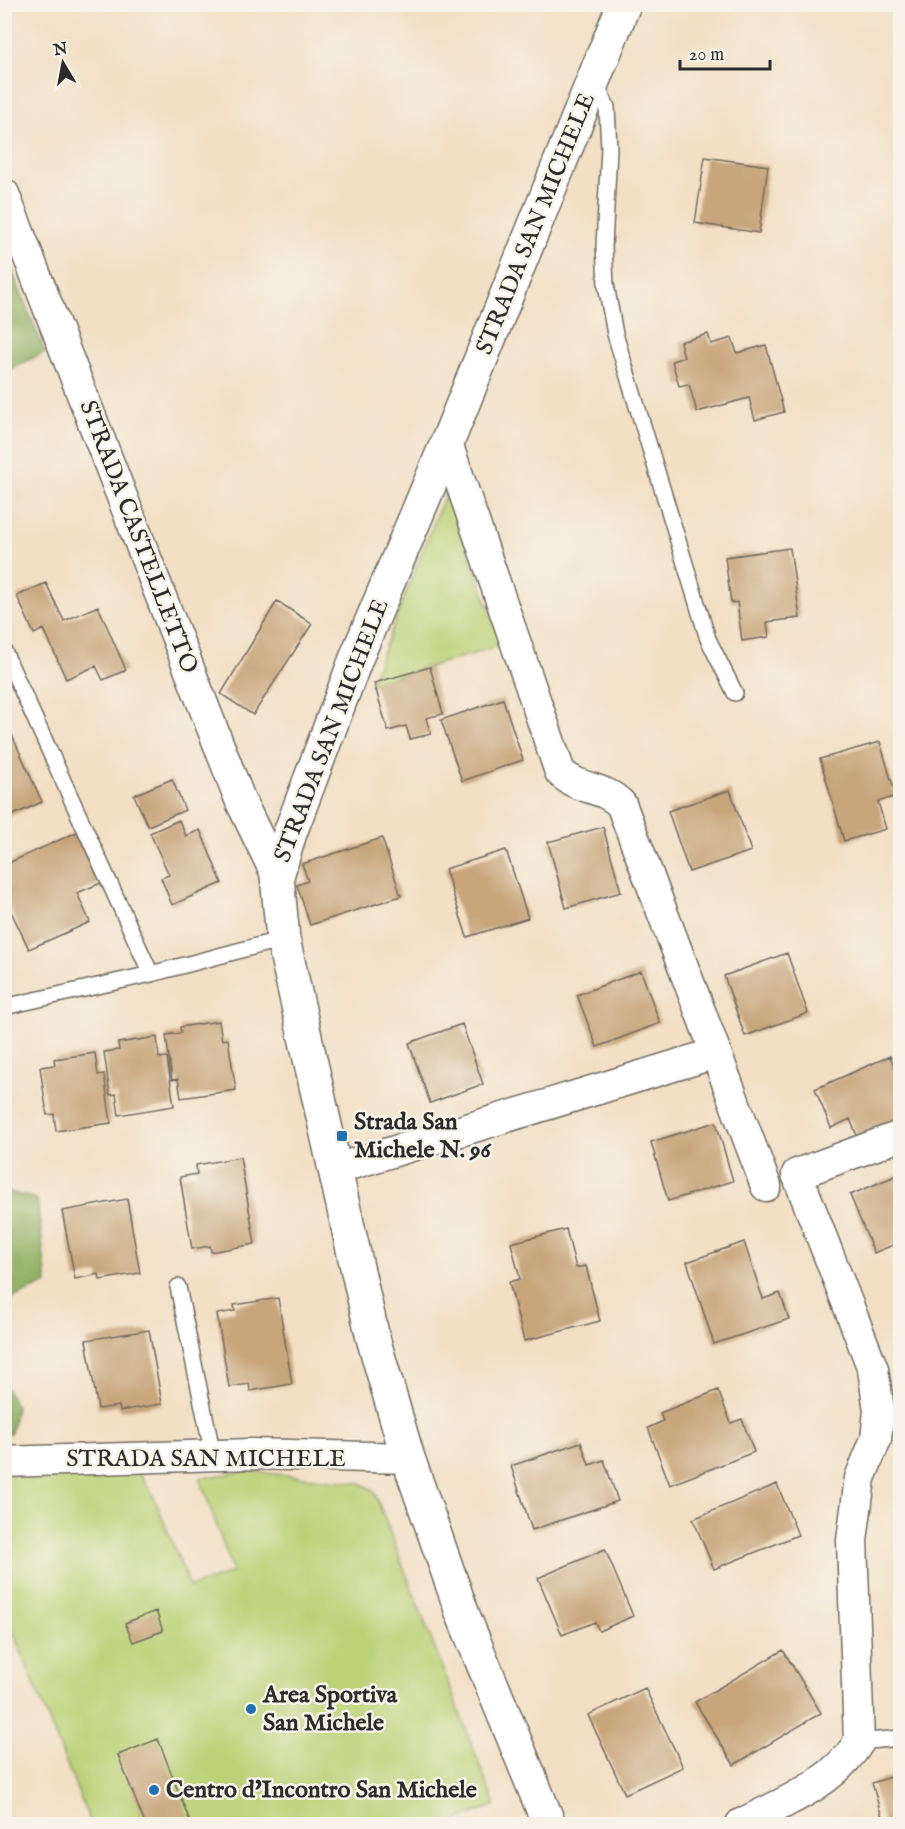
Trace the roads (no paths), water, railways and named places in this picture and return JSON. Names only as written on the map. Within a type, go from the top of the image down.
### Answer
[{"type":"street","name":"STRADA SAN MICHELE","points":[[547,1824],[463,1615],[408,1458],[374,1338],[283,939],[277,876],[290,833],[357,656],[447,443],[624,4]]},
{"type":"street","name":"STRADA CASTELLETTO","points":[[4,194],[241,802],[277,876]]},
{"type":"street","points":[[447,443],[560,772],[571,782],[610,793],[621,804],[766,1185]]},
{"type":"street","points":[[336,1169],[716,1053]]},
{"type":"street","points":[[741,1824],[818,1785],[848,1761],[859,1742],[852,1540],[860,1478],[876,1439],[879,1410],[873,1369],[797,1174],[900,1136]]},
{"type":"street","name":"STRADA SAN MICHELE","points":[[4,1462],[213,1455],[408,1458]]},
{"type":"lane","points":[[594,81],[607,107],[609,149],[604,246],[606,285],[615,334],[708,639],[735,693]]},
{"type":"lane","points":[[4,651],[151,974]]},
{"type":"lane","points":[[4,1007],[151,974],[283,939]]},
{"type":"lane","points":[[178,1287],[213,1455]]},
{"type":"lane","points":[[859,1742],[900,1738]]},
{"type":"place","name":"Strada San Michele N. 96","points":[[342,1136]]},
{"type":"place","name":"Area Sportiva San Michele","points":[[251,1709]]},
{"type":"place","name":"Centro d'Incontro San Michele","points":[[154,1790]]}]
